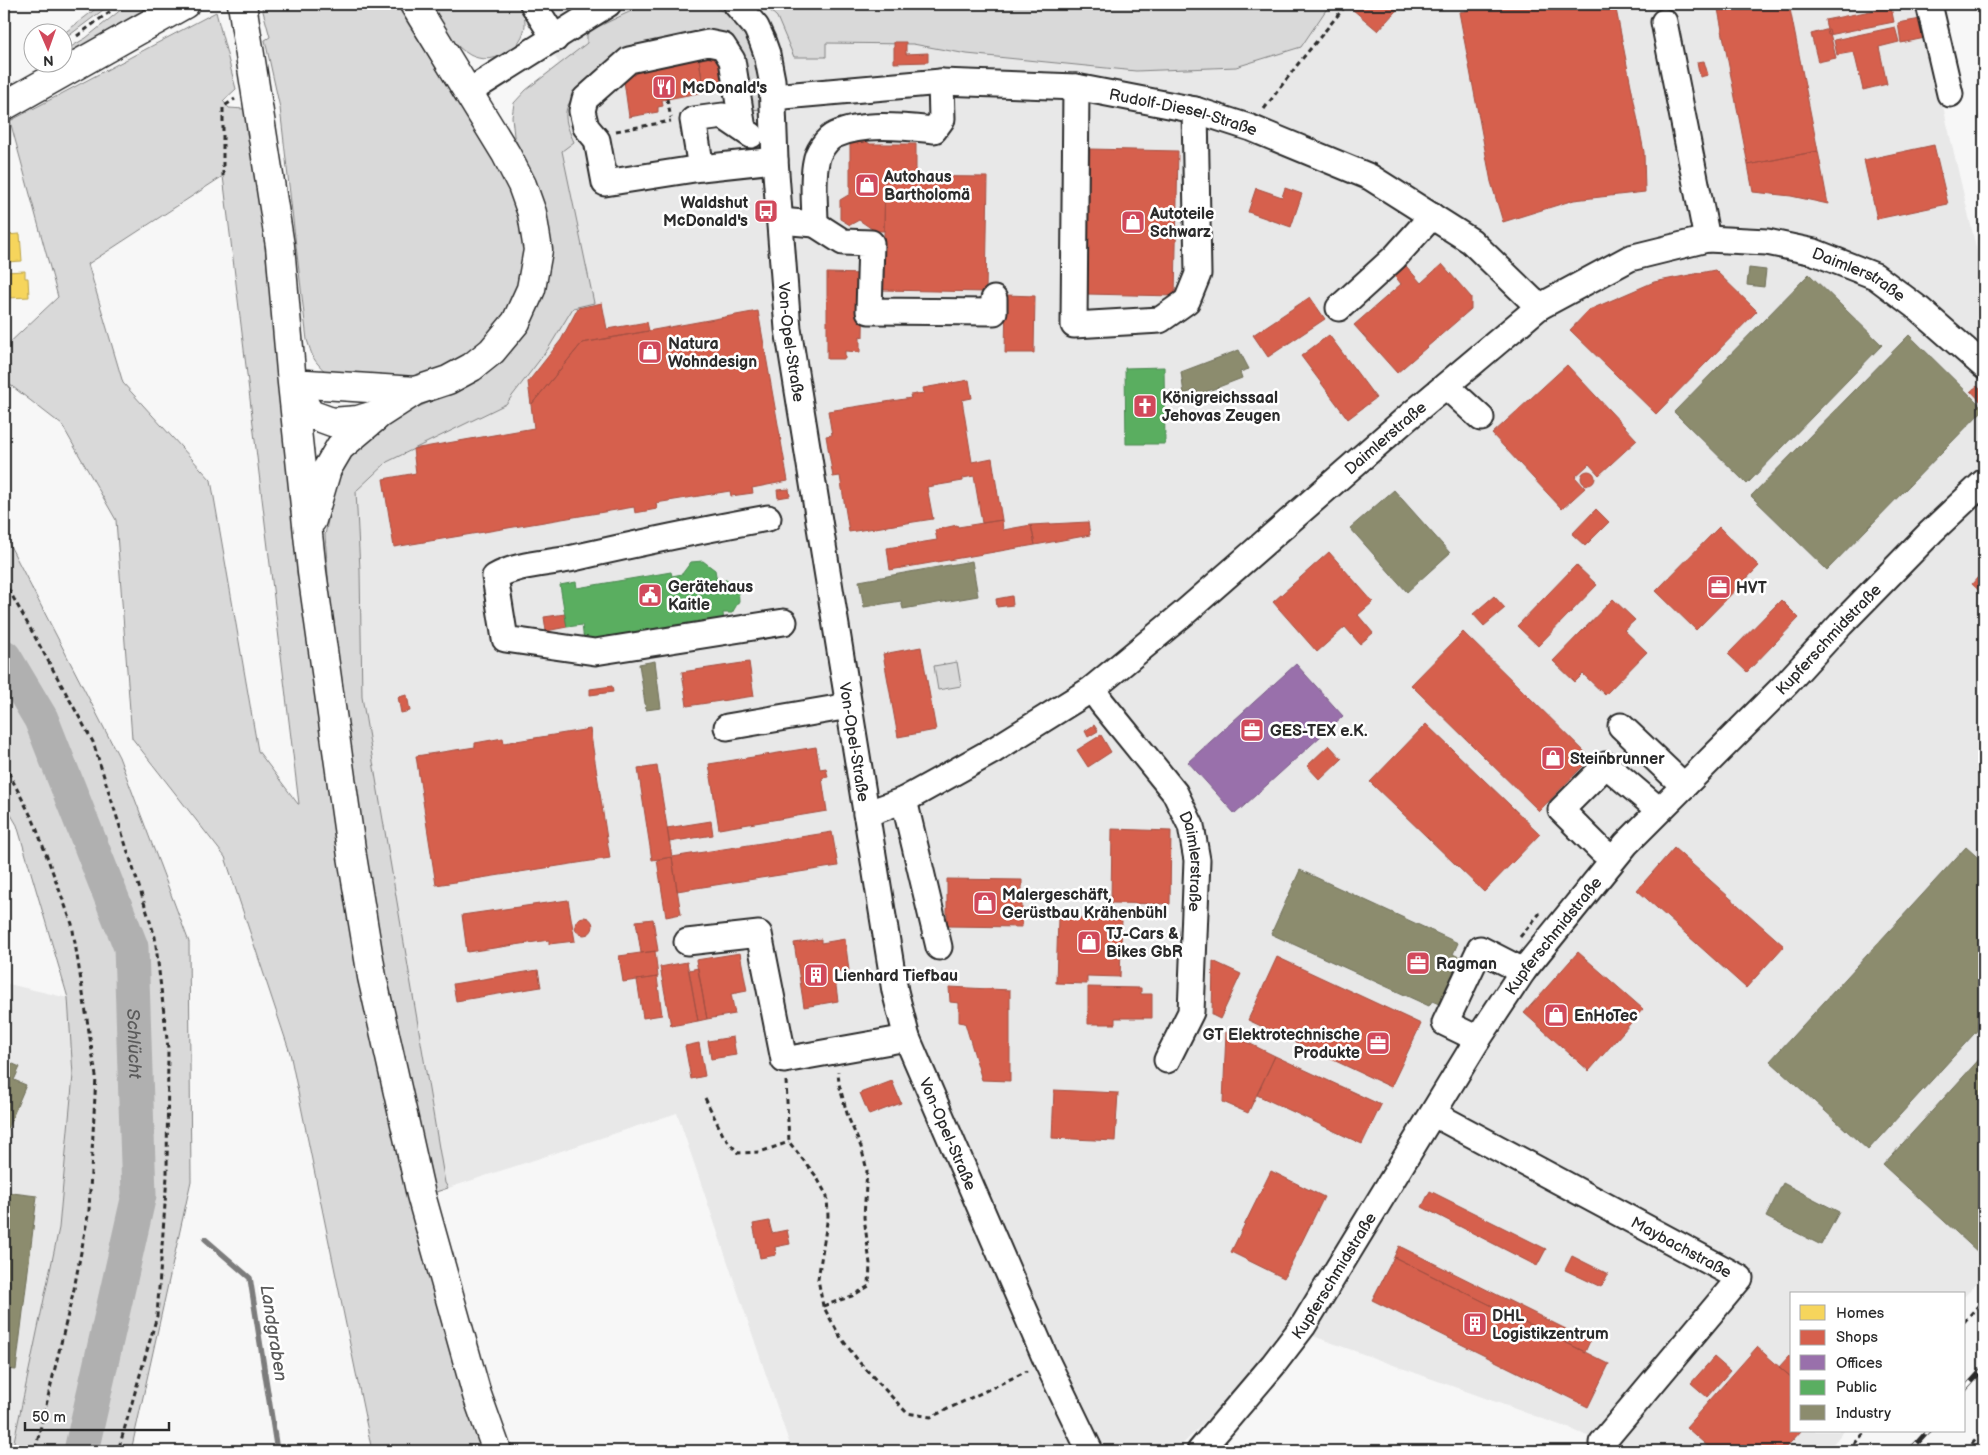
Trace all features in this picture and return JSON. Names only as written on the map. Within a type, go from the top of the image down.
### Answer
[{"type":"main road","points":[[4,106],[185,4]]},
{"type":"main road","points":[[308,531],[327,469],[340,447],[381,413],[415,392],[448,380],[472,367],[492,351],[516,322],[531,289],[538,250],[532,213],[522,185],[506,154],[414,4]]},
{"type":"main road","points":[[244,14],[280,246],[308,531],[352,856],[372,977],[421,1195],[477,1395],[497,1451]]},
{"type":"main road","points":[[292,383],[415,392]]},
{"type":"main road","points":[[292,383],[310,414],[332,422],[358,420],[381,413]]},
{"type":"street","points":[[533,4],[554,38]]},
{"type":"street","points":[[468,92],[608,4]]},
{"type":"street","name":"Von-Opel-Straße","points":[[736,4],[751,21],[762,40],[767,54],[773,97],[775,156],[788,329],[895,991],[907,1038],[1048,1362],[1090,1451]]},
{"type":"street","points":[[1929,4],[1950,94]]},
{"type":"street","points":[[1664,22],[1707,239]]},
{"type":"street","points":[[743,129],[732,60],[723,46],[708,44],[629,60],[585,98],[582,111],[586,127],[595,137],[605,183],[775,156]]},
{"type":"street","points":[[815,224],[816,163],[819,152],[833,135],[855,129],[899,127],[934,130],[942,119],[941,82]]},
{"type":"street","name":"Rudolf-Diesel-Straße","points":[[773,97],[941,82],[1076,87],[1195,110],[1250,128],[1370,177],[1471,241],[1539,307]]},
{"type":"street","points":[[1076,87],[1074,325],[1160,320],[1187,301],[1198,274],[1195,110]]},
{"type":"street","points":[[701,168],[682,121],[723,116],[743,129],[775,156]]},
{"type":"street","points":[[1339,308],[1396,257],[1432,216]]},
{"type":"street","points":[[780,221],[815,224],[843,242],[871,243],[870,311],[994,312],[994,299]]},
{"type":"street","name":"Daimlerstraße","points":[[866,814],[904,800],[994,750],[1092,689],[1358,472],[1446,386],[1539,307],[1630,258],[1707,239],[1767,242],[1814,252],[1875,276],[1919,309],[1984,366]]},
{"type":"street","points":[[1446,386],[1481,418]]},
{"type":"street","name":"Kupferschmidstraße","points":[[1200,1451],[1304,1326],[1478,1039],[1528,964],[1613,860],[1659,810],[1787,683],[1841,624],[1924,540],[1984,482]]},
{"type":"street","points":[[768,518],[679,534],[556,562],[509,569],[495,577],[496,586],[505,639],[595,652],[784,622]]},
{"type":"street","name":"Daimlerstraße","points":[[1092,689],[1175,793],[1191,826],[1197,860],[1191,1012],[1167,1060]]},
{"type":"street","points":[[727,727],[849,706]]},
{"type":"street","points":[[1621,726],[1684,786]]},
{"type":"street","points":[[1613,860],[1561,810],[1606,765],[1659,810]]},
{"type":"street","points":[[904,800],[938,947]]},
{"type":"street","points":[[687,942],[759,934],[784,1060],[907,1038]]},
{"type":"street","points":[[1497,938],[1528,964]]},
{"type":"street","points":[[1478,1039],[1445,1023],[1480,949],[1528,964]]},
{"type":"street","name":"Maybachstraße","points":[[1434,1114],[1740,1278],[1602,1443]]},
{"type":"path","points":[[72,40],[120,4]]},
{"type":"path","points":[[1250,128],[1298,64],[1347,4]]},
{"type":"path","points":[[223,176],[223,107],[233,99],[257,94]]},
{"type":"path","points":[[595,137],[682,121],[667,99]]},
{"type":"path","points":[[4,581],[93,742],[156,937],[168,1048],[167,1176],[159,1288],[156,1316],[118,1451]]},
{"type":"path","points":[[4,764],[34,822],[72,924],[96,1076],[90,1210],[74,1289],[35,1451]]},
{"type":"path","points":[[823,1306],[852,1296],[869,1286],[870,1264],[864,1217],[867,1170],[861,1148],[848,1117],[839,1084],[837,1051]]},
{"type":"path","points":[[784,1060],[789,1142],[816,1176],[827,1196],[828,1216],[818,1279],[823,1306],[841,1338],[860,1363],[907,1413],[931,1417],[1048,1362]]},
{"type":"path","points":[[706,1098],[723,1135],[738,1153],[760,1152],[789,1142]]},
{"type":"path","points":[[1966,1320],[1984,1299]]},
{"type":"path","points":[[1966,1451],[1984,1430]]},
{"type":"path","points":[[1848,1451],[1865,1432]]},
{"type":"shaded area","points":[[102,4],[111,4],[72,33],[72,27]]},
{"type":"shaded area","points":[[128,4],[153,4],[72,52],[72,46],[86,38]]},
{"type":"shaded area","points":[[261,4],[396,4],[500,173],[516,210],[521,230],[524,249],[522,274],[516,291],[502,318],[488,336],[472,351],[454,362],[413,376],[390,379],[366,379],[334,376],[323,369],[314,359],[307,340],[280,108],[265,40],[270,37]]},
{"type":"shaded area","points":[[431,4],[519,4],[524,17],[525,28],[521,39],[513,48],[493,58],[481,59],[470,55],[457,45],[438,18]]},
{"type":"shaded area","points":[[519,4],[1919,4],[1984,281],[1984,1274],[1966,1295],[1966,1292],[1790,1292],[1790,1432],[1843,1432],[1827,1451],[1622,1451],[1571,1429],[1313,1336],[1269,1347],[1232,1394],[1176,1451],[792,1451],[677,1113],[430,1194],[325,535],[407,412],[457,390],[495,364],[544,208],[514,136],[512,117],[514,103],[526,90],[559,63]]},
{"type":"shaded area","points":[[646,4],[708,4],[724,12],[745,34],[756,60],[762,109],[750,110],[735,55],[613,59],[585,84],[568,106],[566,120],[574,142],[562,151],[594,303],[573,308],[548,349],[506,404],[387,462],[356,491],[360,570],[362,697],[445,1183],[448,1188],[430,1194],[381,974],[333,642],[325,535],[336,482],[347,457],[371,433],[407,412],[457,390],[495,364],[544,208],[514,136],[512,117],[514,103],[526,90],[587,43],[587,32]]},
{"type":"shaded area","points":[[763,4],[1330,4],[1301,47],[1236,67],[1136,71],[967,54],[913,44],[826,43],[826,57],[794,57],[777,17]]},
{"type":"shaded area","points":[[216,12],[236,89],[223,101],[229,108],[244,109],[261,210],[300,574],[486,1451],[372,1451],[290,1053],[225,857],[132,738],[116,520],[62,425],[4,380],[4,348],[58,297],[10,121]],"holes":[[[223,176],[299,804],[258,751],[211,480],[123,383],[88,264]]]},
{"type":"shaded area","points":[[4,534],[119,757],[189,942],[191,1181],[131,1451],[12,1451],[59,1228],[73,1075],[68,998],[17,825],[4,803]]},
{"type":"shaded area","points":[[957,662],[961,686],[938,690],[934,666]]},
{"type":"shaded area","points":[[4,983],[68,998],[73,1075],[59,1228],[12,1451],[4,1451]]},
{"type":"building: Homes","points":[[20,234],[22,261],[7,262],[5,235]]},
{"type":"building: Homes","points":[[25,271],[25,278],[28,278],[29,297],[8,298],[8,295],[4,295],[4,272]]},
{"type":"building: Shops","points":[[1356,4],[1402,4],[1378,31],[1352,9]]},
{"type":"building: Shops","points":[[1506,4],[1615,4],[1644,152],[1645,192],[1574,200],[1503,222],[1491,182],[1459,12]]},
{"type":"building: Shops","points":[[1717,4],[1789,4],[1818,151],[1748,165]]},
{"type":"building: Shops","points":[[1891,7],[1894,22],[1828,35],[1825,20]]},
{"type":"building: Shops","points":[[1921,19],[1925,38],[1901,43],[1898,23]]},
{"type":"building: Shops","points":[[1895,27],[1899,42],[1879,47],[1887,84],[1863,90],[1854,52],[1837,55],[1834,40]]},
{"type":"building: Shops","points":[[1829,29],[1836,58],[1818,62],[1811,34]]},
{"type":"building: Shops","points":[[894,42],[906,42],[906,54],[928,53],[928,62],[894,63]]},
{"type":"building: Shops","points":[[722,56],[730,88],[704,92],[699,59]]},
{"type":"building: Shops","name":"McDonald's","points":[[699,59],[704,92],[662,100],[663,106],[658,107],[658,112],[629,117],[624,81],[636,69]]},
{"type":"building: Shops","points":[[1704,61],[1708,75],[1700,77],[1697,62]]},
{"type":"building: Shops","name":"Autohaus Bartholomä","points":[[860,137],[870,144],[916,144],[916,176],[885,176],[884,231],[875,231],[859,220],[850,225],[840,219],[840,200],[850,194],[850,144]]},
{"type":"building: Shops","points":[[1934,145],[1948,204],[1877,219],[1864,160]]},
{"type":"building: Shops","name":"Autoteile Schwarz","points":[[1090,149],[1178,151],[1175,296],[1087,294]]},
{"type":"building: Shops","points":[[1818,151],[1828,204],[1791,196],[1753,192],[1748,165]]},
{"type":"building: Shops","points":[[885,176],[988,177],[986,292],[883,290]]},
{"type":"building: Shops","points":[[1256,188],[1282,197],[1285,188],[1302,194],[1291,227],[1248,212]]},
{"type":"building: Shops","points":[[1442,264],[1471,297],[1471,309],[1397,373],[1354,325],[1401,284],[1395,276],[1406,266],[1421,283]]},
{"type":"building: Shops","points":[[1715,270],[1757,311],[1656,414],[1570,330],[1589,310],[1654,282]]},
{"type":"building: Shops","points":[[827,273],[864,274],[863,337],[860,336],[860,352],[845,351],[845,359],[827,359]]},
{"type":"building: Shops","points":[[1006,295],[1035,296],[1034,353],[1005,353]]},
{"type":"building: Shops","points":[[1310,297],[1325,319],[1268,357],[1253,335]]},
{"type":"building: Shops","points":[[602,303],[607,329],[647,322],[649,331],[582,343],[531,405],[528,382],[561,340],[578,308]]},
{"type":"building: Shops","points":[[758,311],[788,481],[752,488],[753,493],[731,496],[730,491],[656,503],[657,509],[635,513],[634,507],[394,547],[383,479],[416,473],[413,449],[534,428],[531,405],[582,343]]},
{"type":"building: Shops","points":[[1329,335],[1376,398],[1348,419],[1301,356]]},
{"type":"building: Shops","points":[[1567,365],[1637,440],[1599,475],[1589,464],[1575,477],[1585,488],[1562,509],[1492,434]]},
{"type":"building: Shops","points":[[969,380],[972,398],[962,400],[972,462],[992,458],[1002,520],[982,523],[974,476],[963,478],[963,481],[927,487],[933,519],[849,532],[840,476],[833,477],[826,436],[832,435],[828,411],[911,398],[910,395],[924,393],[923,388]]},
{"type":"building: Shops","points":[[1977,386],[1984,393],[1984,405],[1971,391]]},
{"type":"building: Shops","points":[[1588,471],[1593,473],[1595,478],[1593,483],[1588,485],[1583,483],[1581,478],[1583,473]]},
{"type":"building: Shops","points":[[789,489],[790,496],[778,498],[777,490]]},
{"type":"building: Shops","points":[[1596,509],[1609,522],[1585,546],[1572,534]]},
{"type":"building: Shops","points":[[1002,520],[1003,530],[1031,525],[1035,545],[890,570],[887,548],[937,540],[935,530],[957,525],[958,527]]},
{"type":"building: Shops","points":[[1088,522],[1090,535],[1035,545],[1031,525]]},
{"type":"building: Shops","points":[[1719,527],[1759,566],[1696,630],[1656,591]]},
{"type":"building: Shops","points":[[1329,552],[1373,602],[1358,615],[1373,633],[1360,644],[1345,627],[1317,652],[1273,602]]},
{"type":"building: Shops","points":[[1576,565],[1597,585],[1538,646],[1517,626]]},
{"type":"building: Shops","points":[[1984,570],[1984,595],[1972,584]]},
{"type":"building: Shops","points":[[1012,596],[1013,605],[997,607],[996,599]]},
{"type":"building: Shops","points":[[1494,596],[1505,608],[1484,626],[1473,614]]},
{"type":"building: Shops","points":[[1613,599],[1635,620],[1624,630],[1647,652],[1605,695],[1583,674],[1575,682],[1553,661]]},
{"type":"building: Shops","points":[[1781,600],[1799,618],[1747,672],[1728,654]]},
{"type":"building: Shops","points":[[565,614],[567,627],[546,631],[544,617]]},
{"type":"building: Shops","points":[[1463,632],[1591,758],[1539,811],[1411,685]]},
{"type":"building: Shops","points":[[921,647],[936,730],[898,737],[883,654]]},
{"type":"building: Shops","points":[[749,662],[754,696],[687,706],[682,672]]},
{"type":"building: Shops","points":[[612,686],[613,692],[590,695],[590,689]]},
{"type":"building: Shops","points":[[407,695],[410,711],[401,713],[398,697]]},
{"type":"building: Shops","points":[[1426,724],[1540,834],[1484,892],[1370,782]]},
{"type":"building: Shops","points":[[1094,725],[1098,731],[1088,737],[1085,731]]},
{"type":"building: Shops","points":[[590,729],[610,858],[436,885],[416,756],[475,747],[475,743],[503,738],[504,743]]},
{"type":"building: Shops","points":[[1101,735],[1111,752],[1088,767],[1077,750]]},
{"type":"building: Shops","points":[[1329,745],[1342,759],[1320,780],[1307,766]]},
{"type":"building: Shops","points":[[816,747],[820,769],[826,768],[828,777],[822,778],[827,811],[719,829],[709,764]]},
{"type":"building: Shops","points":[[657,766],[672,857],[652,860],[638,769]]},
{"type":"building: Shops","points":[[711,821],[713,835],[669,842],[667,828]]},
{"type":"building: Shops","points":[[1112,829],[1171,831],[1170,904],[1111,903]]},
{"type":"building: Shops","points":[[832,832],[838,866],[677,891],[672,857]]},
{"type":"building: Shops","points":[[1674,848],[1784,946],[1746,988],[1637,890]]},
{"type":"building: Shops","points":[[672,857],[681,914],[666,917],[657,860]]},
{"type":"building: Shops","name":"Malergeschäft, Gerüstbau Krähenbühl","points":[[947,879],[1022,880],[1022,927],[947,926]]},
{"type":"building: Shops","points":[[568,900],[575,941],[549,944],[549,940],[467,952],[462,915]]},
{"type":"building: Shops","points":[[584,917],[590,920],[593,926],[590,932],[584,935],[578,932],[575,926],[578,920]]},
{"type":"building: Shops","name":"TJ-Cars & Bikes GbR","points":[[1058,917],[1122,920],[1120,977],[1087,976],[1087,984],[1056,983]]},
{"type":"building: Shops","points":[[653,919],[658,951],[641,953],[636,921]]},
{"type":"building: Shops","name":"Lienhard Tiefbau","points":[[821,939],[821,943],[845,939],[849,970],[834,972],[835,978],[839,981],[836,986],[838,1001],[804,1007],[794,943]]},
{"type":"building: Shops","points":[[655,951],[658,977],[623,982],[619,956]]},
{"type":"building: Shops","points":[[1578,952],[1643,1009],[1589,1071],[1524,1013]]},
{"type":"building: Shops","points":[[740,953],[747,991],[731,994],[735,1014],[707,1019],[696,960]]},
{"type":"building: Shops","points":[[1277,957],[1421,1024],[1391,1087],[1248,1020]]},
{"type":"building: Shops","points":[[1213,961],[1241,974],[1220,1019],[1212,1015]]},
{"type":"building: Shops","points":[[687,962],[698,1021],[671,1026],[660,967]]},
{"type":"building: Shops","points":[[698,968],[707,1019],[698,1021],[689,970]]},
{"type":"building: Shops","points":[[538,970],[541,987],[456,1001],[453,984]]},
{"type":"building: Shops","points":[[657,977],[662,1015],[643,1018],[637,980]]},
{"type":"building: Shops","points":[[949,987],[1010,990],[1010,1081],[982,1080],[965,1023],[959,1022],[959,1003],[950,1002]]},
{"type":"building: Shops","points":[[1088,987],[1141,988],[1141,994],[1152,994],[1152,1018],[1115,1018],[1115,1024],[1088,1024]]},
{"type":"building: Shops","points":[[1226,1032],[1275,1056],[1248,1113],[1223,1102]]},
{"type":"building: Shops","points":[[733,1037],[736,1055],[711,1059],[708,1041]]},
{"type":"building: Shops","points":[[699,1043],[705,1076],[691,1079],[685,1046]]},
{"type":"building: Shops","points":[[1275,1056],[1381,1105],[1362,1144],[1257,1095]]},
{"type":"building: Shops","points":[[892,1081],[901,1103],[869,1115],[860,1093]]},
{"type":"building: Shops","points":[[1054,1090],[1118,1093],[1115,1141],[1052,1138]]},
{"type":"building: Shops","points":[[1271,1171],[1324,1197],[1284,1278],[1231,1252]]},
{"type":"building: Shops","points":[[1430,1191],[1546,1249],[1537,1266],[1422,1207]]},
{"type":"building: Shops","points":[[769,1221],[772,1233],[787,1230],[790,1244],[775,1247],[776,1255],[760,1258],[753,1224]]},
{"type":"building: Shops","points":[[1399,1246],[1590,1341],[1585,1352],[1394,1257]]},
{"type":"building: Shops","points":[[1572,1256],[1608,1274],[1601,1287],[1565,1270]]},
{"type":"building: Shops","name":"DHL Logistikzentrum","points":[[1394,1257],[1609,1364],[1588,1407],[1372,1300]]},
{"type":"building: Shops","points":[[1757,1347],[1790,1376],[1790,1432],[1800,1432],[1783,1451],[1713,1451],[1686,1427]]},
{"type":"building: Shops","points":[[1789,1356],[1790,1357],[1790,1376],[1779,1367]]},
{"type":"building: Shops","points":[[1714,1357],[1730,1371],[1707,1397],[1691,1383]]},
{"type":"building: Offices","points":[[1296,664],[1343,716],[1235,814],[1188,762]]},
{"type":"building: Public","name":"Königreichssaal Jehovas Zeugen","points":[[1164,367],[1165,444],[1126,444],[1125,368]]},
{"type":"building: Public","name":"Gerätehaus Kaitle","points":[[703,561],[715,570],[717,581],[722,584],[726,579],[738,586],[739,601],[732,613],[723,613],[724,624],[681,631],[680,624],[584,641],[582,625],[567,627],[560,585],[576,582],[577,588],[671,572],[672,576],[682,574],[691,562]]},
{"type":"building: Industry","points":[[1749,268],[1766,270],[1764,287],[1747,285]]},
{"type":"building: Industry","points":[[1809,274],[1882,345],[1747,484],[1674,412]]},
{"type":"building: Industry","points":[[1909,335],[1984,409],[1827,570],[1751,496]]},
{"type":"building: Industry","points":[[1239,350],[1249,369],[1240,372],[1242,378],[1198,395],[1196,390],[1184,394],[1181,372]]},
{"type":"building: Industry","points":[[1394,490],[1450,553],[1407,592],[1350,528]]},
{"type":"building: Industry","points":[[972,561],[978,596],[903,609],[901,601],[864,607],[859,581]]},
{"type":"building: Industry","points":[[655,661],[661,708],[646,710],[639,664]]},
{"type":"building: Industry","points":[[1966,847],[1984,863],[1984,1023],[1868,1150],[1770,1061]]},
{"type":"building: Industry","points":[[1300,870],[1458,943],[1453,954],[1467,961],[1446,1007],[1432,1001],[1429,1006],[1271,934]]},
{"type":"building: Industry","points":[[1984,1054],[1984,1250],[1980,1254],[1883,1165]]},
{"type":"building: Industry","points":[[4,1060],[20,1067],[14,1080],[26,1085],[4,1137]]},
{"type":"building: Industry","points":[[1783,1183],[1839,1212],[1821,1245],[1766,1217]]},
{"type":"building: Industry","points":[[4,1192],[37,1196],[16,1370],[4,1369]]},
{"type":"waterway","name":"Schlücht","points":[[4,657],[41,719],[131,947],[139,1195],[81,1451]]},
{"type":"waterway","name":"Landgraben","points":[[205,1239],[250,1278],[277,1451]]},
{"type":"railway","points":[[1966,1388],[1984,1368]]},
{"type":"railway","points":[[1910,1451],[1927,1432]]},
{"type":"place","name":"McDonald's","points":[[664,87]]},
{"type":"place","name":"Autohaus Bartholomä","points":[[867,185]]},
{"type":"place","name":"Waldshut McDonald's","points":[[766,211]]},
{"type":"place","name":"Autoteile Schwarz","points":[[1133,222]]},
{"type":"place","name":"Natura Wohndesign","points":[[650,352]]},
{"type":"place","name":"Königreichssaal Jehovas Zeugen","points":[[1145,406]]},
{"type":"place","name":"HVT","points":[[1719,587]]},
{"type":"place","name":"Gerätehaus Kaitle","points":[[650,595]]},
{"type":"place","name":"GES-TEX e.K.","points":[[1252,730]]},
{"type":"place","name":"Steinbrunner","points":[[1553,758]]},
{"type":"place","name":"Malergeschäft, Gerüstbau Krähenbühl","points":[[985,903]]},
{"type":"place","name":"TJ-Cars & Bikes GbR","points":[[1089,942]]},
{"type":"place","name":"Ragman","points":[[1418,963]]},
{"type":"place","name":"Lienhard Tiefbau","points":[[816,975]]},
{"type":"place","name":"EnHoTec","points":[[1556,1015]]},
{"type":"place","name":"GT Elektrotechnische Produkte","points":[[1378,1043]]},
{"type":"place","name":"DHL Logistikzentrum","points":[[1475,1324]]}]
